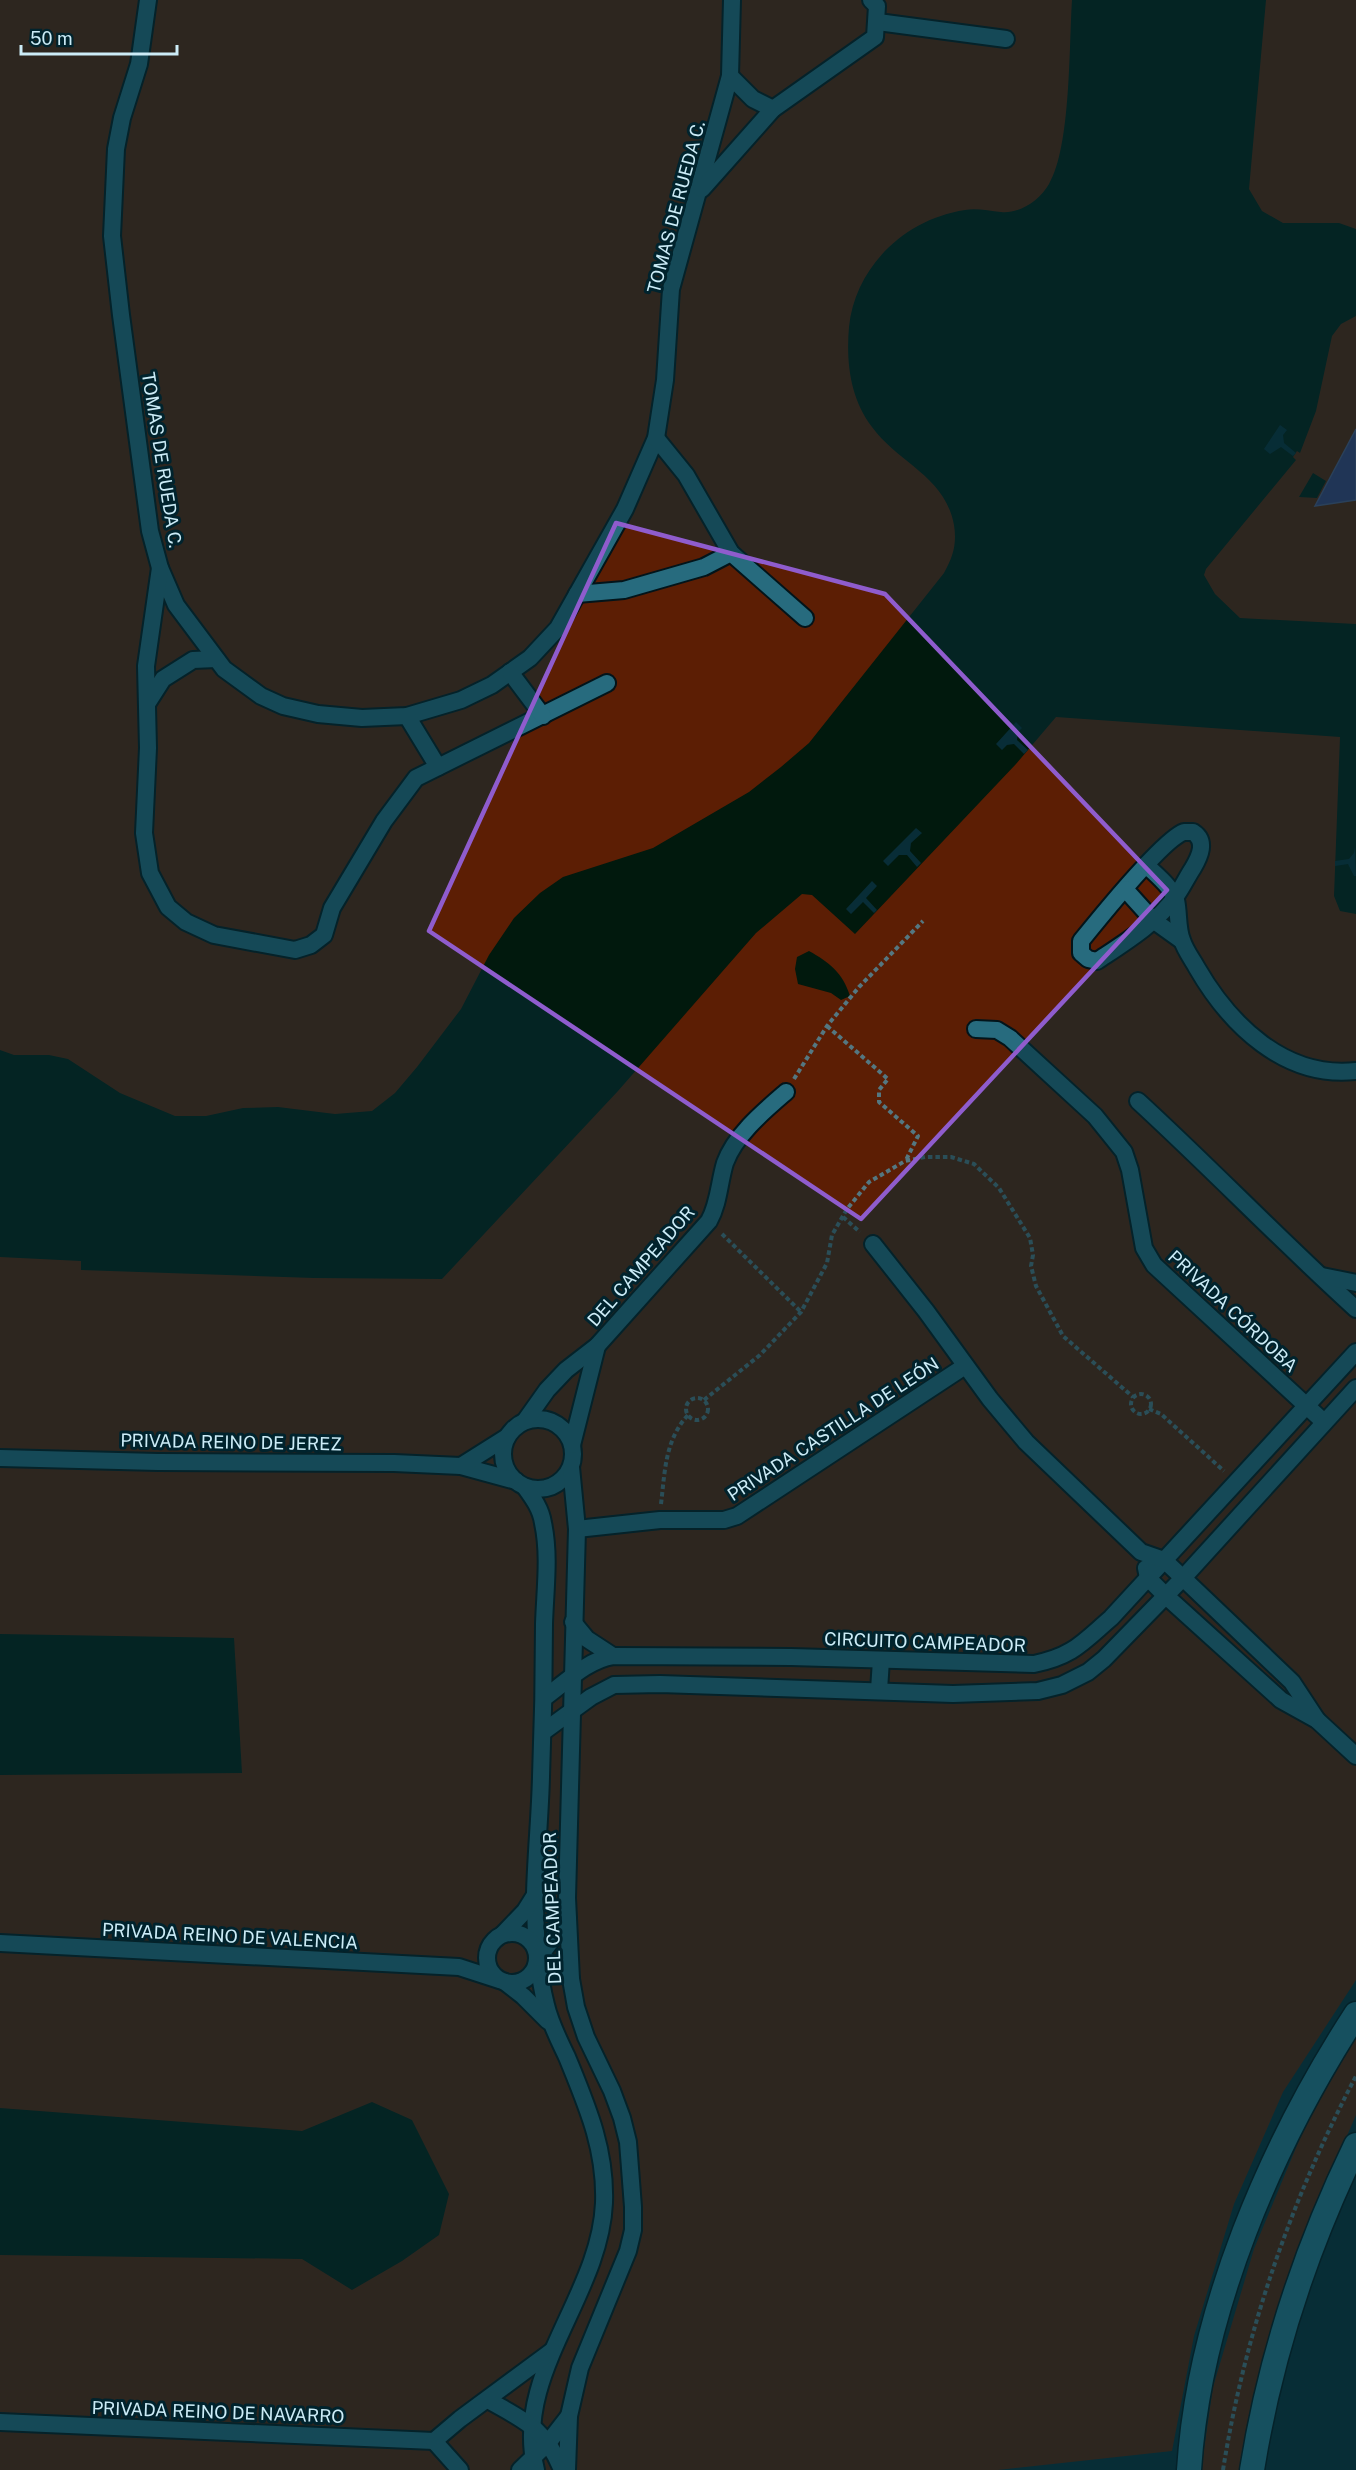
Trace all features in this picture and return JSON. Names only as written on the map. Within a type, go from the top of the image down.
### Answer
[{"type":"main road","points":[[1189,2470],[1192,2432],[1203,2377],[1233,2264],[1255,2205],[1283,2142],[1308,2093],[1356,2014]]},
{"type":"main road","points":[[1252,2470],[1276,2355],[1291,2307],[1320,2222],[1356,2145]]},
{"type":"street","name":"TOMAS DE RUEDA C.","points":[[148,0],[138,64],[122,118],[116,149],[112,236],[150,531],[160,568],[176,605],[224,669],[261,696],[283,706],[318,714],[362,718],[407,716],[461,700],[492,685],[530,658],[558,628],[625,509],[656,438],[665,380],[671,290],[700,192],[730,76],[732,0]]},
{"type":"street","points":[[700,192],[773,109],[875,37],[878,22],[877,6],[871,0]]},
{"type":"street","points":[[878,22],[1006,39]]},
{"type":"street","points":[[730,76],[753,99],[773,109]]},
{"type":"street","points":[[656,438],[686,475],[731,553],[805,618]]},
{"type":"street","points":[[577,594],[624,590],[704,567],[731,553]]},
{"type":"street","points":[[160,568],[147,666],[148,748],[144,833],[150,873],[168,907],[186,922],[213,935],[295,950],[310,945],[324,935],[332,908],[384,821],[416,778],[607,683]]},
{"type":"street","points":[[147,705],[163,679],[193,660],[216,659]]},
{"type":"street","points":[[510,672],[543,716]]},
{"type":"street","points":[[407,716],[438,767]]},
{"type":"street","points":[[1182,832],[1193,832],[1198,836],[1202,846],[1197,861],[1175,897],[1128,941],[1097,961],[1088,959],[1081,953],[1081,941],[1146,865],[1182,832]]},
{"type":"street","points":[[1146,865],[1175,897],[1181,940],[1214,997],[1241,1027],[1269,1049],[1297,1063],[1317,1070],[1356,1071]]},
{"type":"street","points":[[1125,889],[1153,920],[1181,940]]},
{"type":"street","name":"PRIVADA CÓRDOBA","points":[[976,1029],[997,1030],[1010,1038],[1113,1135],[1127,1161],[1144,1248],[1154,1265],[1324,1422]]},
{"type":"street","name":"DEL CAMPEADOR","points":[[525,1421],[566,1370],[597,1346],[709,1221],[716,1208],[726,1161],[739,1140],[762,1113],[786,1092]]},
{"type":"street","points":[[1138,1101],[1356,1309]]},
{"type":"street","name":"PRIVADA CASTILLA DE LEÓN","points":[[873,1244],[1026,1442],[1142,1552]]},
{"type":"street","points":[[1318,1275],[1356,1283]]},
{"type":"street","name":"DEL CAMPEADOR","points":[[573,1445],[597,1346]]},
{"type":"street","name":"CIRCUITO CAMPEADOR","points":[[544,1698],[601,1658],[612,1656],[1034,1664],[1057,1659],[1076,1649],[1111,1618],[1356,1352]]},
{"type":"street","name":"PRIVADA CASTILLA DE LEÓN","points":[[577,1529],[660,1520],[724,1520],[737,1516],[965,1366]]},
{"type":"street","points":[[543,1732],[591,1697],[614,1685],[660,1684],[953,1694],[1038,1691],[1062,1685],[1088,1672],[1104,1659],[1183,1578],[1356,1388]]},
{"type":"street","points":[[536,1418],[559,1425],[573,1445],[574,1456],[571,1467],[557,1484],[547,1488],[520,1484],[508,1472],[503,1461],[503,1448],[514,1427],[525,1421],[536,1418]]},
{"type":"street","points":[[461,1466],[507,1437]]},
{"type":"street","name":"PRIVADA REINO DE JEREZ","points":[[0,1458],[394,1463],[461,1466],[520,1484]]},
{"type":"street","name":"DEL CAMPEADOR","points":[[567,2470],[570,2416],[580,2368],[628,2251],[633,2230],[628,2142],[612,2091],[586,2037],[576,2007],[571,1979],[568,1848],[577,1529],[571,1467]]},
{"type":"street","name":"DEL CAMPEADOR","points":[[520,1484],[538,1505],[546,1540],[543,1732],[535,1895],[537,1954],[546,2006],[593,2121],[602,2152],[604,2204],[598,2245],[580,2295],[552,2351],[532,2424],[534,2464]]},
{"type":"street","points":[[1142,1552],[1164,1560],[1292,1682],[1317,1720]]},
{"type":"street","points":[[1142,1552],[1148,1578],[1166,1596],[1281,1700],[1317,1720],[1356,1756]]},
{"type":"street","points":[[573,1622],[587,1639],[612,1656]]},
{"type":"street","points":[[1076,1649],[1088,1672]]},
{"type":"street","points":[[879,1690],[881,1660]]},
{"type":"street","name":"DEL CAMPEADOR","points":[[503,1934],[521,1917],[535,1895]]},
{"type":"street","points":[[489,1946],[487,1965],[502,1981],[517,1983],[529,1978],[537,1954],[568,1919]]},
{"type":"street","points":[[459,1967],[477,1960],[503,1934],[516,1933],[528,1938],[537,1954],[571,1979]]},
{"type":"street","name":"PRIVADA REINO DE VALENCIA","points":[[0,1943],[459,1967],[502,1981]]},
{"type":"street","name":"DEL CAMPEADOR","points":[[502,1981],[539,2010],[554,2029]]},
{"type":"street","points":[[460,2470],[434,2441],[552,2351]]},
{"type":"street","points":[[488,2400],[532,2424],[548,2443],[562,2470]]},
{"type":"street","points":[[520,2470],[534,2464],[570,2416]]},
{"type":"street","name":"PRIVADA REINO DE NAVARRO","points":[[0,2422],[434,2441]]},
{"type":"path","points":[[786,1092],[827,1026],[859,987],[923,921]]},
{"type":"path","points":[[827,1026],[888,1079],[879,1090],[879,1101],[918,1136],[905,1161]]},
{"type":"path","points":[[704,1400],[760,1355],[801,1312],[827,1263],[832,1235],[847,1209],[868,1182],[905,1161],[925,1157],[951,1157],[974,1164],[999,1188],[1029,1238],[1033,1255],[1031,1266],[1036,1286],[1063,1336],[1133,1397]]},
{"type":"path","points":[[709,1221],[801,1312]]},
{"type":"path","points":[[1139,1394],[1148,1397],[1149,1409],[1141,1414],[1135,1412],[1131,1406],[1133,1397],[1139,1394]]},
{"type":"path","points":[[696,1398],[704,1400],[709,1410],[704,1419],[697,1421],[688,1415],[687,1408],[690,1401],[696,1398]]},
{"type":"path","points":[[1149,1409],[1161,1414],[1236,1481]]},
{"type":"path","points":[[660,1520],[667,1450],[678,1426],[688,1415]]},
{"type":"highlighted area","points":[[616,523],[885,594],[1167,890],[861,1219],[429,931]]},
{"type":"shaded area","points":[[0,0],[1356,0],[1356,1980],[1283,2092],[1234,2204],[1194,2336],[1172,2451],[998,2470],[0,2470]]},
{"type":"shaded area","points":[[1072,0],[1266,0],[1249,189],[1262,211],[1283,223],[1339,223],[1356,229],[1356,316],[1341,324],[1332,336],[1316,411],[1300,453],[1297,451],[1293,457],[1296,460],[1206,569],[1204,575],[1215,594],[1240,618],[1356,624],[1356,914],[1340,911],[1334,896],[1340,737],[1056,717],[1016,764],[855,934],[812,895],[802,894],[756,933],[618,1091],[442,1279],[314,1278],[81,1270],[81,1261],[0,1257],[0,1050],[14,1055],[49,1055],[68,1059],[120,1093],[175,1116],[206,1116],[243,1108],[278,1107],[335,1114],[372,1111],[395,1093],[417,1067],[461,1009],[489,955],[514,918],[540,893],[563,877],[653,848],[749,792],[809,743],[944,573],[955,544],[954,525],[949,508],[941,494],[931,482],[883,440],[872,427],[859,404],[851,379],[848,353],[853,305],[861,285],[887,249],[922,224],[943,215],[965,210],[1015,211],[1029,205],[1045,190],[1056,167],[1065,122]]},
{"type":"shaded area","points":[[1313,473],[1326,481],[1317,498],[1299,497]]},
{"type":"shaded area","points":[[809,951],[834,969],[850,996],[841,1000],[831,993],[798,984],[795,969],[797,957]]},
{"type":"shaded area","points":[[0,1634],[234,1638],[242,1773],[0,1775]]},
{"type":"shaded area","points":[[1356,2034],[1356,2115],[1307,2228],[1241,2470],[1201,2470],[1213,2387],[1254,2249],[1305,2126]]},
{"type":"shaded area","points":[[372,2102],[412,2120],[449,2194],[439,2235],[402,2261],[352,2290],[302,2259],[0,2255],[0,2108],[302,2131]]},
{"type":"pier","points":[[1280,425],[1287,430],[1283,435],[1284,443],[1296,453],[1293,456],[1281,447],[1270,454],[1264,449]]},
{"type":"pier","points":[[1016,722],[1022,728],[1018,732],[1017,740],[1028,750],[1024,754],[1014,744],[1007,745],[1002,750],[996,744]]},
{"type":"pier","points":[[916,828],[922,833],[911,843],[910,851],[921,863],[917,867],[907,855],[899,855],[888,866],[883,861]]},
{"type":"pier","points":[[1355,847],[1356,876],[1354,876],[1348,864],[1335,866],[1335,861],[1349,859]]},
{"type":"pier","points":[[872,881],[877,886],[866,898],[877,910],[874,913],[863,902],[851,914],[846,909]]},
{"type":"building","points":[[1356,429],[1356,500],[1315,506]]}]
